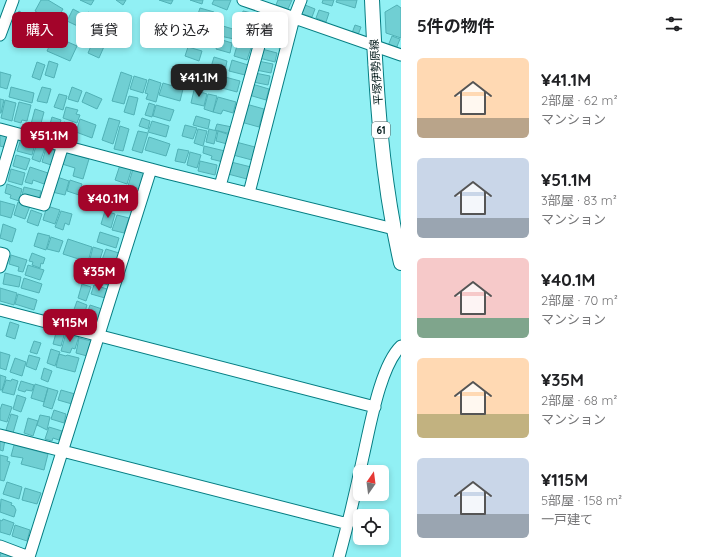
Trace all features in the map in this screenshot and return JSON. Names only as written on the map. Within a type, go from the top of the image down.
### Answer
[{"type":"main road","name":"平塚伊勢原線","points":[[372,0],[382,151],[394,229],[401,260]]},
{"type":"street","points":[[0,35],[12,0]]},
{"type":"street","points":[[243,0],[401,55]]},
{"type":"street","points":[[249,193],[294,18],[301,0]]},
{"type":"street","points":[[220,186],[269,10]]},
{"type":"street","points":[[0,129],[151,169],[394,229]]},
{"type":"street","points":[[0,180],[14,133]]},
{"type":"street","points":[[25,200],[44,205],[63,145]]},
{"type":"street","points":[[0,546],[29,557],[151,169]]},
{"type":"street","points":[[0,253],[4,254],[0,267]]},
{"type":"street","points":[[0,310],[375,407]]},
{"type":"street","points":[[339,557],[375,407],[387,365],[396,350],[401,346]]},
{"type":"street","points":[[0,435],[348,524]]},
{"type":"building","points":[[41,0],[48,0],[63,9],[61,12],[35,11]]},
{"type":"building","points":[[80,0],[94,0],[91,5]]},
{"type":"building","points":[[116,0],[126,0],[123,5]]},
{"type":"building","points":[[159,0],[173,0],[171,4]]},
{"type":"building","points":[[190,0],[203,0],[202,4]]},
{"type":"building","points":[[214,0],[231,0],[227,10],[212,4]]},
{"type":"building","points":[[278,0],[292,0],[288,9],[276,5]]},
{"type":"building","points":[[323,0],[334,0],[332,6],[322,3]]},
{"type":"building","points":[[337,0],[357,0],[355,8],[336,2]]},
{"type":"building","points":[[305,5],[315,9],[312,17],[302,14]]},
{"type":"building","points":[[397,5],[401,8],[401,38],[386,33],[385,12]]},
{"type":"building","points":[[200,8],[214,12],[199,12]]},
{"type":"building","points":[[73,9],[79,12],[76,12],[76,25],[68,21]]},
{"type":"building","points":[[319,10],[329,13],[326,22],[316,18]]},
{"type":"building","points":[[355,25],[361,27],[358,35],[352,33]]},
{"type":"building","points":[[224,26],[232,29],[232,39],[224,37]]},
{"type":"building","points":[[392,36],[400,39],[396,49],[388,46]]},
{"type":"building","points":[[224,41],[232,43],[230,53],[216,49],[224,48]]},
{"type":"building","points":[[68,42],[76,46],[70,61],[47,51],[48,48],[68,48]]},
{"type":"building","points":[[90,48],[103,48],[99,58],[88,53]]},
{"type":"building","points":[[188,48],[202,51],[199,61],[185,56]]},
{"type":"building","points":[[236,48],[251,48],[247,60],[234,56]]},
{"type":"building","points":[[262,49],[277,53],[275,62],[259,58]]},
{"type":"building","points":[[214,57],[227,61],[225,71],[211,67]]},
{"type":"building","points":[[232,60],[248,65],[245,75],[229,71]]},
{"type":"building","points":[[49,61],[58,64],[54,78],[45,75]]},
{"type":"building","points":[[258,61],[273,64],[271,73],[256,70]]},
{"type":"building","points":[[37,62],[45,65],[40,80],[32,77]]},
{"type":"building","points":[[180,70],[194,74],[191,83],[178,79]]},
{"type":"building","points":[[0,72],[11,75],[7,89],[0,87]]},
{"type":"building","points":[[121,72],[132,76],[124,104],[112,101]]},
{"type":"building","points":[[255,73],[270,76],[268,85],[253,82]]},
{"type":"building","points":[[209,75],[222,79],[220,89],[206,85]]},
{"type":"building","points":[[134,76],[147,80],[143,93],[130,89]]},
{"type":"building","points":[[225,77],[240,81],[237,92],[222,88]]},
{"type":"building","points":[[149,79],[161,83],[156,102],[146,99],[148,94],[145,93]]},
{"type":"building","points":[[163,83],[183,89],[180,101],[159,95]]},
{"type":"building","points":[[252,84],[269,89],[266,100],[249,95]]},
{"type":"building","points":[[11,87],[34,93],[32,103],[9,97]]},
{"type":"building","points":[[42,87],[51,89],[47,103],[37,101]]},
{"type":"building","points":[[72,87],[82,91],[78,102],[68,99]]},
{"type":"building","points":[[194,90],[207,94],[204,106],[191,103]]},
{"type":"building","points":[[86,92],[102,99],[97,109],[82,102]]},
{"type":"building","points":[[59,94],[67,96],[63,110],[54,107]]},
{"type":"building","points":[[208,94],[217,96],[213,112],[204,109]]},
{"type":"building","points":[[129,96],[138,98],[134,115],[124,112]]},
{"type":"building","points":[[218,97],[236,102],[233,113],[223,110],[221,114],[213,112]]},
{"type":"building","points":[[0,99],[4,100],[1,113],[0,113]]},
{"type":"building","points":[[5,100],[16,103],[12,121],[1,118]]},
{"type":"building","points":[[19,102],[31,105],[27,121],[22,120],[21,123],[14,121]]},
{"type":"building","points":[[149,103],[155,105],[152,117],[145,115]]},
{"type":"building","points":[[246,104],[264,109],[259,127],[241,122]]},
{"type":"building","points":[[156,105],[174,110],[170,121],[153,116]]},
{"type":"building","points":[[66,107],[78,110],[76,114],[80,115],[77,123],[63,118]]},
{"type":"building","points":[[35,109],[44,112],[40,127],[31,124]]},
{"type":"building","points":[[196,116],[210,120],[208,129],[193,125]]},
{"type":"building","points":[[52,117],[61,120],[57,133],[48,131]]},
{"type":"building","points":[[109,118],[120,121],[113,144],[102,140]]},
{"type":"building","points":[[142,118],[150,121],[148,129],[139,126]]},
{"type":"building","points":[[80,119],[96,125],[92,138],[76,132]]},
{"type":"building","points":[[152,121],[169,126],[166,137],[148,132]]},
{"type":"building","points":[[64,122],[76,126],[73,135],[69,133],[67,138],[59,135]]},
{"type":"building","points":[[217,124],[232,127],[231,134],[215,130]]},
{"type":"building","points":[[185,125],[197,128],[193,139],[182,136]]},
{"type":"building","points":[[120,126],[129,129],[123,151],[114,149]]},
{"type":"building","points":[[198,129],[207,131],[203,146],[194,143]]},
{"type":"building","points":[[209,129],[217,131],[214,144],[206,142]]},
{"type":"building","points":[[138,131],[148,133],[142,153],[132,150]]},
{"type":"building","points":[[218,131],[230,135],[227,144],[216,141]]},
{"type":"building","points":[[0,133],[10,136],[7,148],[0,146]]},
{"type":"building","points":[[149,137],[170,144],[166,156],[145,150]]},
{"type":"building","points":[[21,139],[35,144],[32,155],[17,151]]},
{"type":"building","points":[[236,142],[255,147],[252,160],[233,155]]},
{"type":"building","points":[[36,146],[45,148],[40,162],[32,159]]},
{"type":"building","points":[[204,146],[225,151],[223,162],[211,159],[212,156],[203,153]]},
{"type":"building","points":[[46,148],[56,151],[51,165],[42,162]]},
{"type":"building","points":[[178,149],[189,151],[185,163],[175,161]]},
{"type":"building","points":[[65,152],[89,159],[83,179],[73,176],[75,168],[62,164]]},
{"type":"building","points":[[190,152],[201,155],[197,168],[187,165]]},
{"type":"building","points":[[16,155],[30,159],[26,170],[13,166]]},
{"type":"building","points":[[200,161],[217,165],[215,175],[198,171]]},
{"type":"building","points":[[231,162],[251,167],[247,179],[228,174]]},
{"type":"building","points":[[120,165],[132,168],[127,184],[115,180]]},
{"type":"building","points":[[30,167],[48,173],[44,184],[33,180],[32,184],[25,182]]},
{"type":"building","points":[[11,169],[25,173],[22,185],[8,181]]},
{"type":"building","points":[[133,169],[145,173],[139,189],[128,186]]},
{"type":"building","points":[[57,177],[69,181],[65,195],[52,192]]},
{"type":"building","points":[[70,180],[82,184],[79,195],[67,191]]},
{"type":"building","points":[[7,184],[22,189],[19,201],[10,198],[11,195],[5,193]]},
{"type":"building","points":[[114,186],[124,189],[120,201],[110,198]]},
{"type":"building","points":[[24,187],[41,191],[39,199],[22,195]]},
{"type":"building","points":[[126,189],[139,193],[136,202],[130,200],[128,209],[120,206]]},
{"type":"building","points":[[0,201],[15,205],[11,218],[0,215]]},
{"type":"building","points":[[18,202],[30,206],[25,219],[14,215]]},
{"type":"building","points":[[47,206],[60,210],[55,224],[43,220]]},
{"type":"building","points":[[31,210],[42,214],[38,226],[27,222]]},
{"type":"building","points":[[61,211],[72,214],[69,225],[65,223],[63,230],[55,227]]},
{"type":"building","points":[[105,211],[115,214],[111,228],[101,224]]},
{"type":"building","points":[[117,215],[129,218],[124,233],[112,230]]},
{"type":"building","points":[[3,224],[16,229],[12,242],[0,238]]},
{"type":"building","points":[[100,232],[119,238],[116,248],[97,242]]},
{"type":"building","points":[[38,233],[50,236],[46,250],[34,246]]},
{"type":"building","points":[[51,237],[63,241],[59,252],[47,249]]},
{"type":"building","points":[[68,239],[92,247],[88,262],[63,254]]},
{"type":"building","points":[[93,247],[103,250],[99,262],[90,259]]},
{"type":"building","points":[[106,249],[119,253],[116,264],[102,260]]},
{"type":"building","points":[[32,253],[45,258],[43,264],[41,263],[40,268],[32,265],[33,262],[29,261]]},
{"type":"building","points":[[11,255],[27,260],[23,272],[18,271],[19,267],[9,264]]},
{"type":"building","points":[[28,265],[44,270],[40,280],[25,275]]},
{"type":"building","points":[[89,265],[98,268],[93,282],[84,279]]},
{"type":"building","points":[[99,271],[111,275],[108,285],[96,281]]},
{"type":"building","points":[[5,273],[21,277],[19,287],[3,284]]},
{"type":"building","points":[[24,278],[42,284],[39,293],[21,288]]},
{"type":"building","points":[[82,284],[91,287],[86,301],[78,298]]},
{"type":"building","points":[[94,285],[107,289],[105,298],[91,294]]},
{"type":"building","points":[[0,288],[17,293],[14,305],[0,301]]},
{"type":"building","points":[[18,294],[37,300],[34,310],[15,304]]},
{"type":"building","points":[[77,301],[87,305],[82,322],[71,318]]},
{"type":"building","points":[[90,305],[102,309],[97,324],[85,320]]},
{"type":"building","points":[[10,322],[19,325],[15,339],[6,336]]},
{"type":"building","points":[[60,331],[65,332],[61,346],[53,344],[56,333],[59,334]]},
{"type":"building","points":[[66,333],[79,336],[75,349],[72,348],[70,353],[61,351]]},
{"type":"building","points":[[79,338],[91,341],[87,356],[76,353]]},
{"type":"building","points":[[34,341],[41,343],[37,354],[30,352]]},
{"type":"building","points":[[51,349],[60,352],[55,366],[47,363]]},
{"type":"building","points":[[0,352],[10,355],[6,370],[0,368]]},
{"type":"building","points":[[59,354],[79,358],[75,372],[56,367]]},
{"type":"building","points":[[29,355],[40,358],[36,370],[26,366]]},
{"type":"building","points":[[15,358],[26,362],[22,376],[10,372]]},
{"type":"building","points":[[44,368],[52,371],[48,382],[41,379]]},
{"type":"building","points":[[0,375],[6,377],[2,390],[0,390]]},
{"type":"building","points":[[12,379],[18,381],[14,395],[2,392],[6,380],[11,381]]},
{"type":"building","points":[[21,381],[34,385],[32,391],[26,390],[25,392],[18,390]]},
{"type":"building","points":[[35,384],[48,388],[44,402],[31,398]]},
{"type":"building","points":[[48,388],[58,391],[52,409],[43,406]]},
{"type":"building","points":[[61,390],[75,394],[72,404],[58,400]]},
{"type":"building","points":[[17,395],[26,398],[21,412],[13,409]]},
{"type":"building","points":[[2,404],[12,407],[7,422],[0,420],[0,410]]},
{"type":"building","points":[[54,410],[66,414],[64,423],[51,419]]},
{"type":"building","points":[[11,414],[18,416],[13,433],[6,430]]},
{"type":"building","points":[[40,415],[50,417],[47,430],[37,425]]},
{"type":"building","points":[[28,418],[38,421],[33,436],[24,433]]},
{"type":"building","points":[[49,427],[62,431],[59,440],[53,438],[52,441],[45,439]]},
{"type":"building","points":[[0,439],[5,440],[3,451],[0,450]]},
{"type":"building","points":[[14,445],[48,454],[44,470],[21,464],[23,458],[11,456]]},
{"type":"building","points":[[0,455],[8,457],[7,461],[10,462],[4,481],[0,480]]},
{"type":"building","points":[[7,482],[22,487],[19,499],[3,494]]},
{"type":"building","points":[[25,488],[41,493],[37,504],[22,500]]},
{"type":"building","points":[[1,499],[12,503],[11,505],[14,506],[16,510],[14,517],[0,512]]},
{"type":"building","points":[[3,519],[14,523],[10,535],[0,532],[0,520],[2,521]]},
{"type":"building","points":[[15,525],[30,530],[27,541],[12,536]]},
{"type":"building","points":[[1,552],[11,555],[10,557],[0,557]]}]
